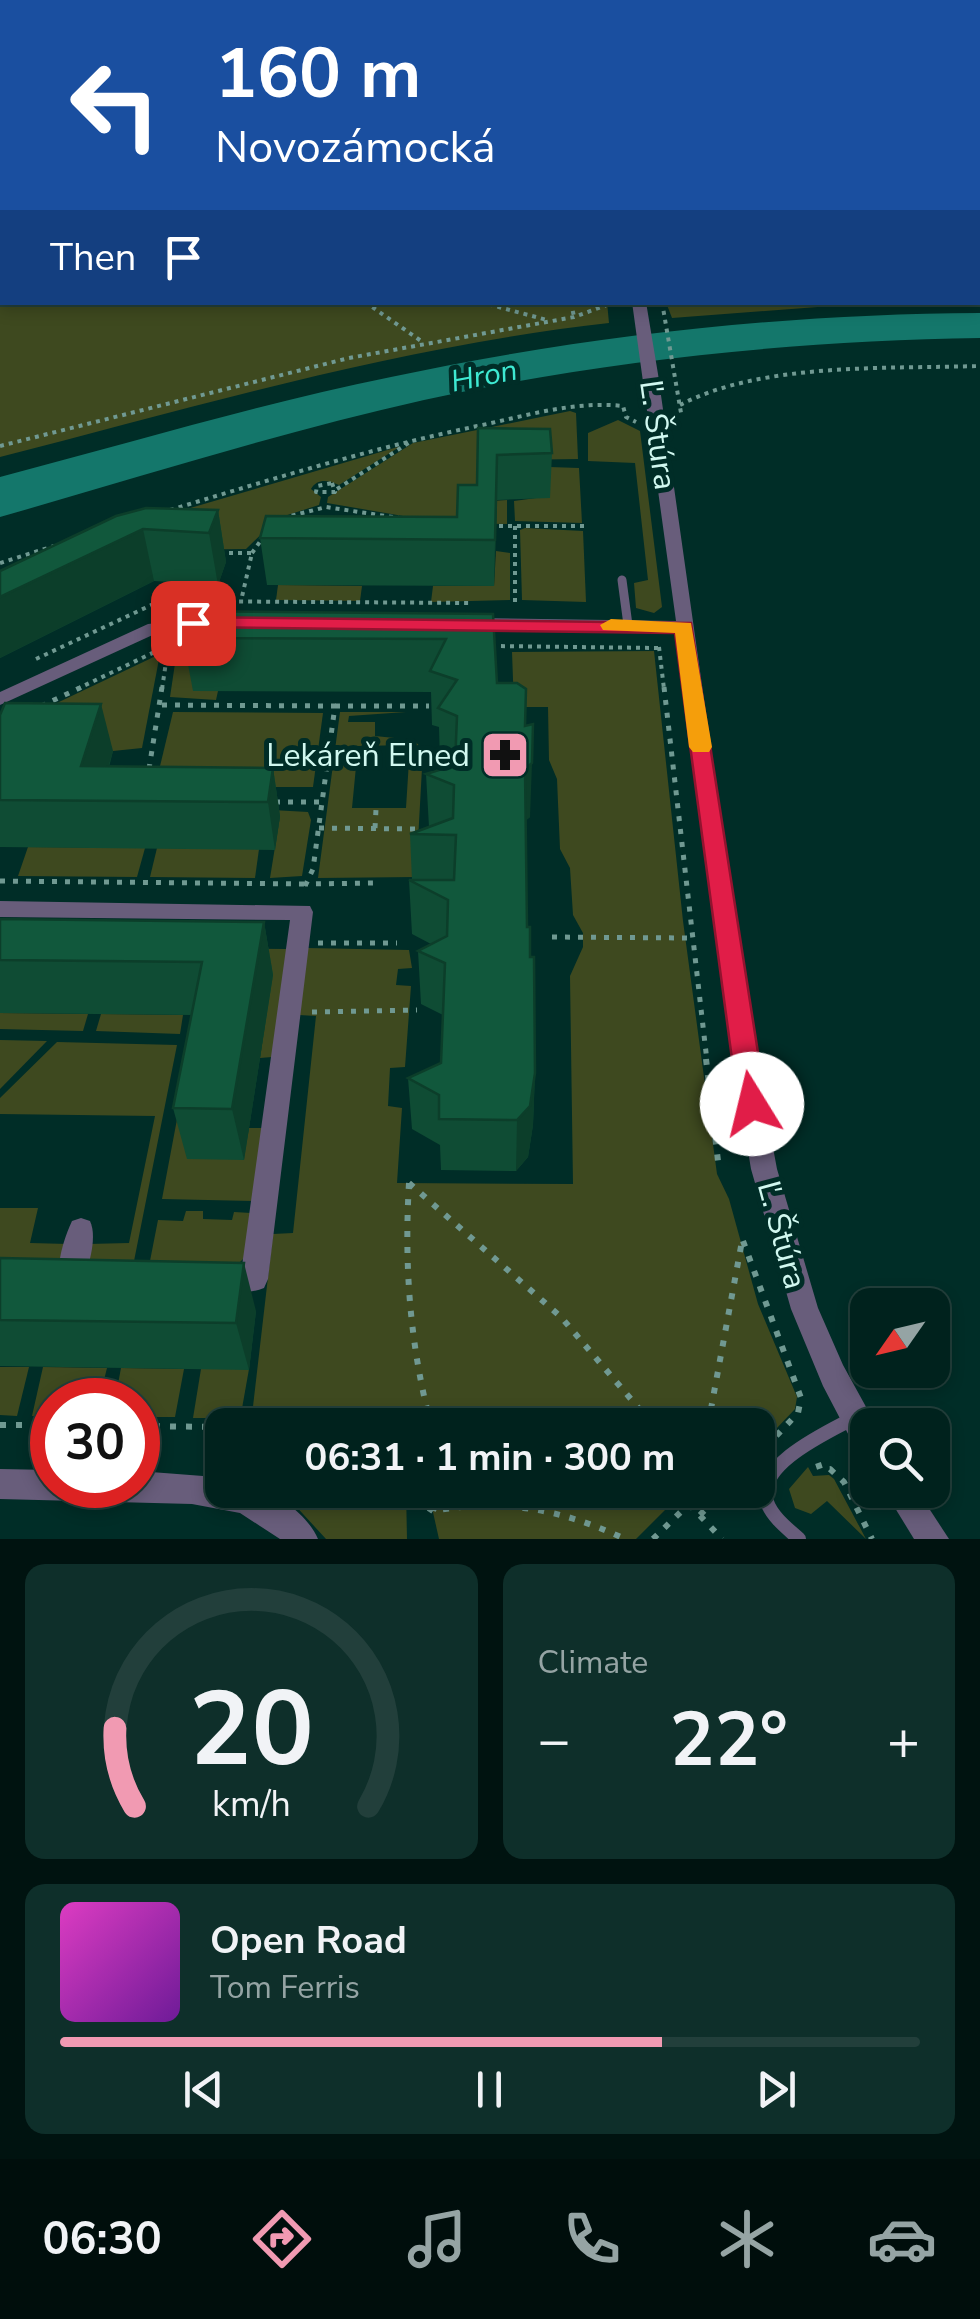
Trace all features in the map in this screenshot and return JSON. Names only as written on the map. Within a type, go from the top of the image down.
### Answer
[{"type":"street","name":"Ľ. Štúra","points":[[640,307],[731,969],[768,1184],[806,1320],[850,1408]]},
{"type":"street","points":[[0,700],[154,628],[178,623],[233,623]]},
{"type":"street","points":[[451,624],[684,627]]},
{"type":"street","points":[[0,909],[302,912],[254,1279],[199,1278]]},
{"type":"street","points":[[71,1276],[81,1230]]},
{"type":"street","points":[[0,1484],[212,1490],[259,1504],[281,1518],[302,1539]]},
{"type":"street","points":[[912,1508],[934,1539]]},
{"type":"lane","points":[[622,580],[628,625]]},
{"type":"lane","points":[[798,1539],[767,1502],[764,1489],[769,1478],[794,1451],[850,1433]]},
{"type":"path","points":[[369,305],[424,343]]},
{"type":"path","points":[[492,305],[550,320]]},
{"type":"path","points":[[572,305],[574,316]]},
{"type":"path","points":[[0,446],[349,358],[574,316],[606,305]]},
{"type":"path","points":[[663,306],[680,405],[697,394],[744,384],[980,366]]},
{"type":"path","points":[[154,515],[413,440],[602,404],[623,406],[629,420],[656,424]]},
{"type":"path","points":[[324,507],[326,495],[413,440]]},
{"type":"path","points":[[326,495],[316,492],[317,486],[332,484],[337,488]]},
{"type":"path","points":[[276,524],[292,514],[324,507],[412,520]]},
{"type":"path","points":[[476,526],[587,526]]},
{"type":"path","points":[[496,603],[516,604],[515,526]]},
{"type":"path","points":[[241,601],[252,553],[269,531]]},
{"type":"path","points":[[0,563],[68,542]]},
{"type":"path","points":[[212,553],[252,553]]},
{"type":"path","points":[[36,659],[160,600],[476,603]]},
{"type":"path","points":[[657,626],[718,1160]]},
{"type":"path","points":[[34,710],[170,644],[146,782]]},
{"type":"path","points":[[485,646],[660,648]]},
{"type":"path","points":[[162,705],[430,706]]},
{"type":"path","points":[[302,912],[306,884],[314,868],[334,706]]},
{"type":"path","points":[[262,802],[322,802]]},
{"type":"path","points":[[375,828],[376,809]]},
{"type":"path","points":[[319,828],[418,829]]},
{"type":"path","points":[[0,881],[373,883]]},
{"type":"path","points":[[552,936],[690,938]]},
{"type":"path","points":[[297,950],[397,943]]},
{"type":"path","points":[[289,1012],[418,1010]]},
{"type":"path","points":[[427,1408],[412,1344],[406,1232],[409,1183],[452,1224],[496,1256],[602,1358],[640,1408]]},
{"type":"path","points":[[711,1408],[742,1240],[775,1338],[801,1398],[799,1416],[775,1439]]},
{"type":"path","points":[[0,1425],[30,1425]]},
{"type":"path","points":[[160,1426],[205,1427]]},
{"type":"path","points":[[818,1463],[820,1470],[830,1470],[844,1482],[872,1539]]},
{"type":"path","points":[[428,1508],[432,1511],[470,1502],[539,1505],[583,1518],[626,1539]]},
{"type":"path","points":[[653,1539],[685,1508]]},
{"type":"path","points":[[693,1508],[722,1539]]},
{"type":"path","points":[[700,1515],[707,1508]]},
{"type":"shaded area","points":[[0,305],[607,305],[609,323],[378,362],[0,457]]},
{"type":"shaded area","points":[[667,305],[844,305],[672,318]]},
{"type":"shaded area","points":[[570,411],[576,413],[578,459],[508,460],[493,501],[507,500],[507,524],[444,523],[327,503],[328,497],[413,443]]},
{"type":"shaded area","points":[[618,420],[640,431],[662,607],[654,613],[636,608],[634,583],[648,580],[635,463],[588,461],[588,433]]},
{"type":"shaded area","points":[[401,446],[339,485],[316,483],[311,489],[321,497],[319,505],[278,518],[246,549],[148,550],[146,521]]},
{"type":"shaded area","points":[[520,466],[579,468],[582,523],[515,521],[514,501],[536,498]]},
{"type":"shaded area","points":[[520,530],[583,531],[586,602],[522,600]]},
{"type":"shaded area","points":[[496,551],[510,553],[510,600],[431,602],[433,586],[494,586]]},
{"type":"shaded area","points":[[278,585],[362,586],[360,601],[276,600]]},
{"type":"shaded area","points":[[227,649],[193,690],[218,691],[216,700],[170,697],[177,650]]},
{"type":"shaded area","points":[[654,651],[683,921],[717,1174],[729,1199],[758,1304],[797,1397],[795,1409],[775,1430],[775,1408],[253,1408],[273,1234],[293,1233],[316,1016],[299,1015],[307,948],[409,950],[412,968],[398,969],[396,985],[411,986],[405,1067],[390,1068],[388,1106],[402,1108],[397,1183],[573,1184],[570,976],[583,947],[583,933],[573,915],[570,868],[560,849],[557,779],[549,760],[548,707],[514,707],[512,652]]},
{"type":"shaded area","points":[[160,654],[142,748],[113,751],[0,730]]},
{"type":"shaded area","points":[[173,712],[323,713],[313,787],[155,787]]},
{"type":"shaded area","points":[[340,712],[406,712],[349,716],[348,722],[375,722],[375,736],[414,740],[423,750],[416,877],[318,878]],"holes":[[[410,745],[406,808],[352,808],[358,746]]]},
{"type":"shaded area","points":[[253,809],[308,812],[311,820],[302,876],[270,878],[280,816]]},
{"type":"shaded area","points":[[28,847],[145,848],[137,877],[18,876]]},
{"type":"shaded area","points":[[157,848],[259,849],[255,878],[150,877]]},
{"type":"shaded area","points":[[195,948],[287,949],[272,1057],[260,1058],[272,976]]},
{"type":"shaded area","points":[[0,1013],[88,1014],[83,1031],[0,1029]]},
{"type":"shaded area","points":[[101,1014],[183,1015],[180,1034],[96,1031]]},
{"type":"shaded area","points":[[0,1040],[47,1041],[0,1089]]},
{"type":"shaded area","points":[[57,1042],[177,1045],[133,1266],[84,1265],[88,1244],[129,1243],[155,1116],[0,1114],[0,1098]]},
{"type":"shaded area","points":[[181,1098],[243,1160],[249,1128],[263,1128],[253,1201],[162,1199]]},
{"type":"shaded area","points":[[0,1208],[38,1208],[30,1243],[68,1244],[63,1264],[0,1263]]},
{"type":"shaded area","points":[[186,1211],[203,1211],[203,1219],[232,1220],[234,1212],[251,1213],[246,1256],[239,1263],[149,1266],[158,1220],[183,1221]]},
{"type":"shaded area","points":[[0,1367],[29,1367],[17,1416],[0,1415]]},
{"type":"shaded area","points":[[43,1367],[107,1368],[104,1378],[41,1378]]},
{"type":"shaded area","points":[[121,1368],[184,1369],[175,1417],[160,1417],[160,1378],[119,1378]]},
{"type":"shaded area","points":[[201,1369],[249,1369],[242,1408],[205,1408],[205,1418],[193,1418]]},
{"type":"shaded area","points":[[808,1467],[813,1476],[829,1475],[834,1479],[866,1539],[827,1501],[811,1514],[795,1508],[789,1489]]},
{"type":"shaded area","points":[[298,1508],[406,1508],[407,1539],[326,1539]]},
{"type":"shaded area","points":[[432,1508],[667,1508],[636,1539],[439,1539]]},
{"type":"water","name":"Hron","points":[[980,313],[980,338],[841,343],[700,355],[561,374],[424,400],[264,441],[0,517],[0,477],[391,377],[536,350],[684,330],[832,318]]},
{"type":"building","points":[[478,428],[550,429],[552,453],[497,455],[495,540],[260,538],[266,516],[457,517],[458,485],[477,485]]},
{"type":"building","points":[[146,508],[218,510],[209,533],[143,529],[0,597],[0,571],[116,516]]},
{"type":"building","points":[[190,611],[493,614],[497,683],[517,683],[526,689],[525,726],[533,724],[532,763],[525,769],[527,927],[530,957],[534,957],[535,1073],[530,1106],[517,1120],[439,1119],[439,1095],[408,1078],[441,1063],[445,963],[418,951],[447,936],[448,900],[409,880],[454,880],[456,835],[410,834],[453,818],[454,785],[426,774],[455,765],[457,716],[438,708],[457,680],[430,671],[446,639],[183,638]]},
{"type":"building","points":[[5,703],[101,704],[81,766],[273,768],[268,802],[0,800],[0,715]]},
{"type":"building","points":[[0,919],[264,922],[232,1109],[173,1108],[202,962],[0,960]]},
{"type":"building","points":[[0,1258],[244,1263],[236,1323],[0,1320]]},
{"type":"slow traffic","points":[[611,625],[684,627],[701,747]]},
{"type":"place","name":"Lekáreň Elned","points":[[505,755]]},
{"type":"route","points":[[193,623],[684,627],[752,1104]]}]
